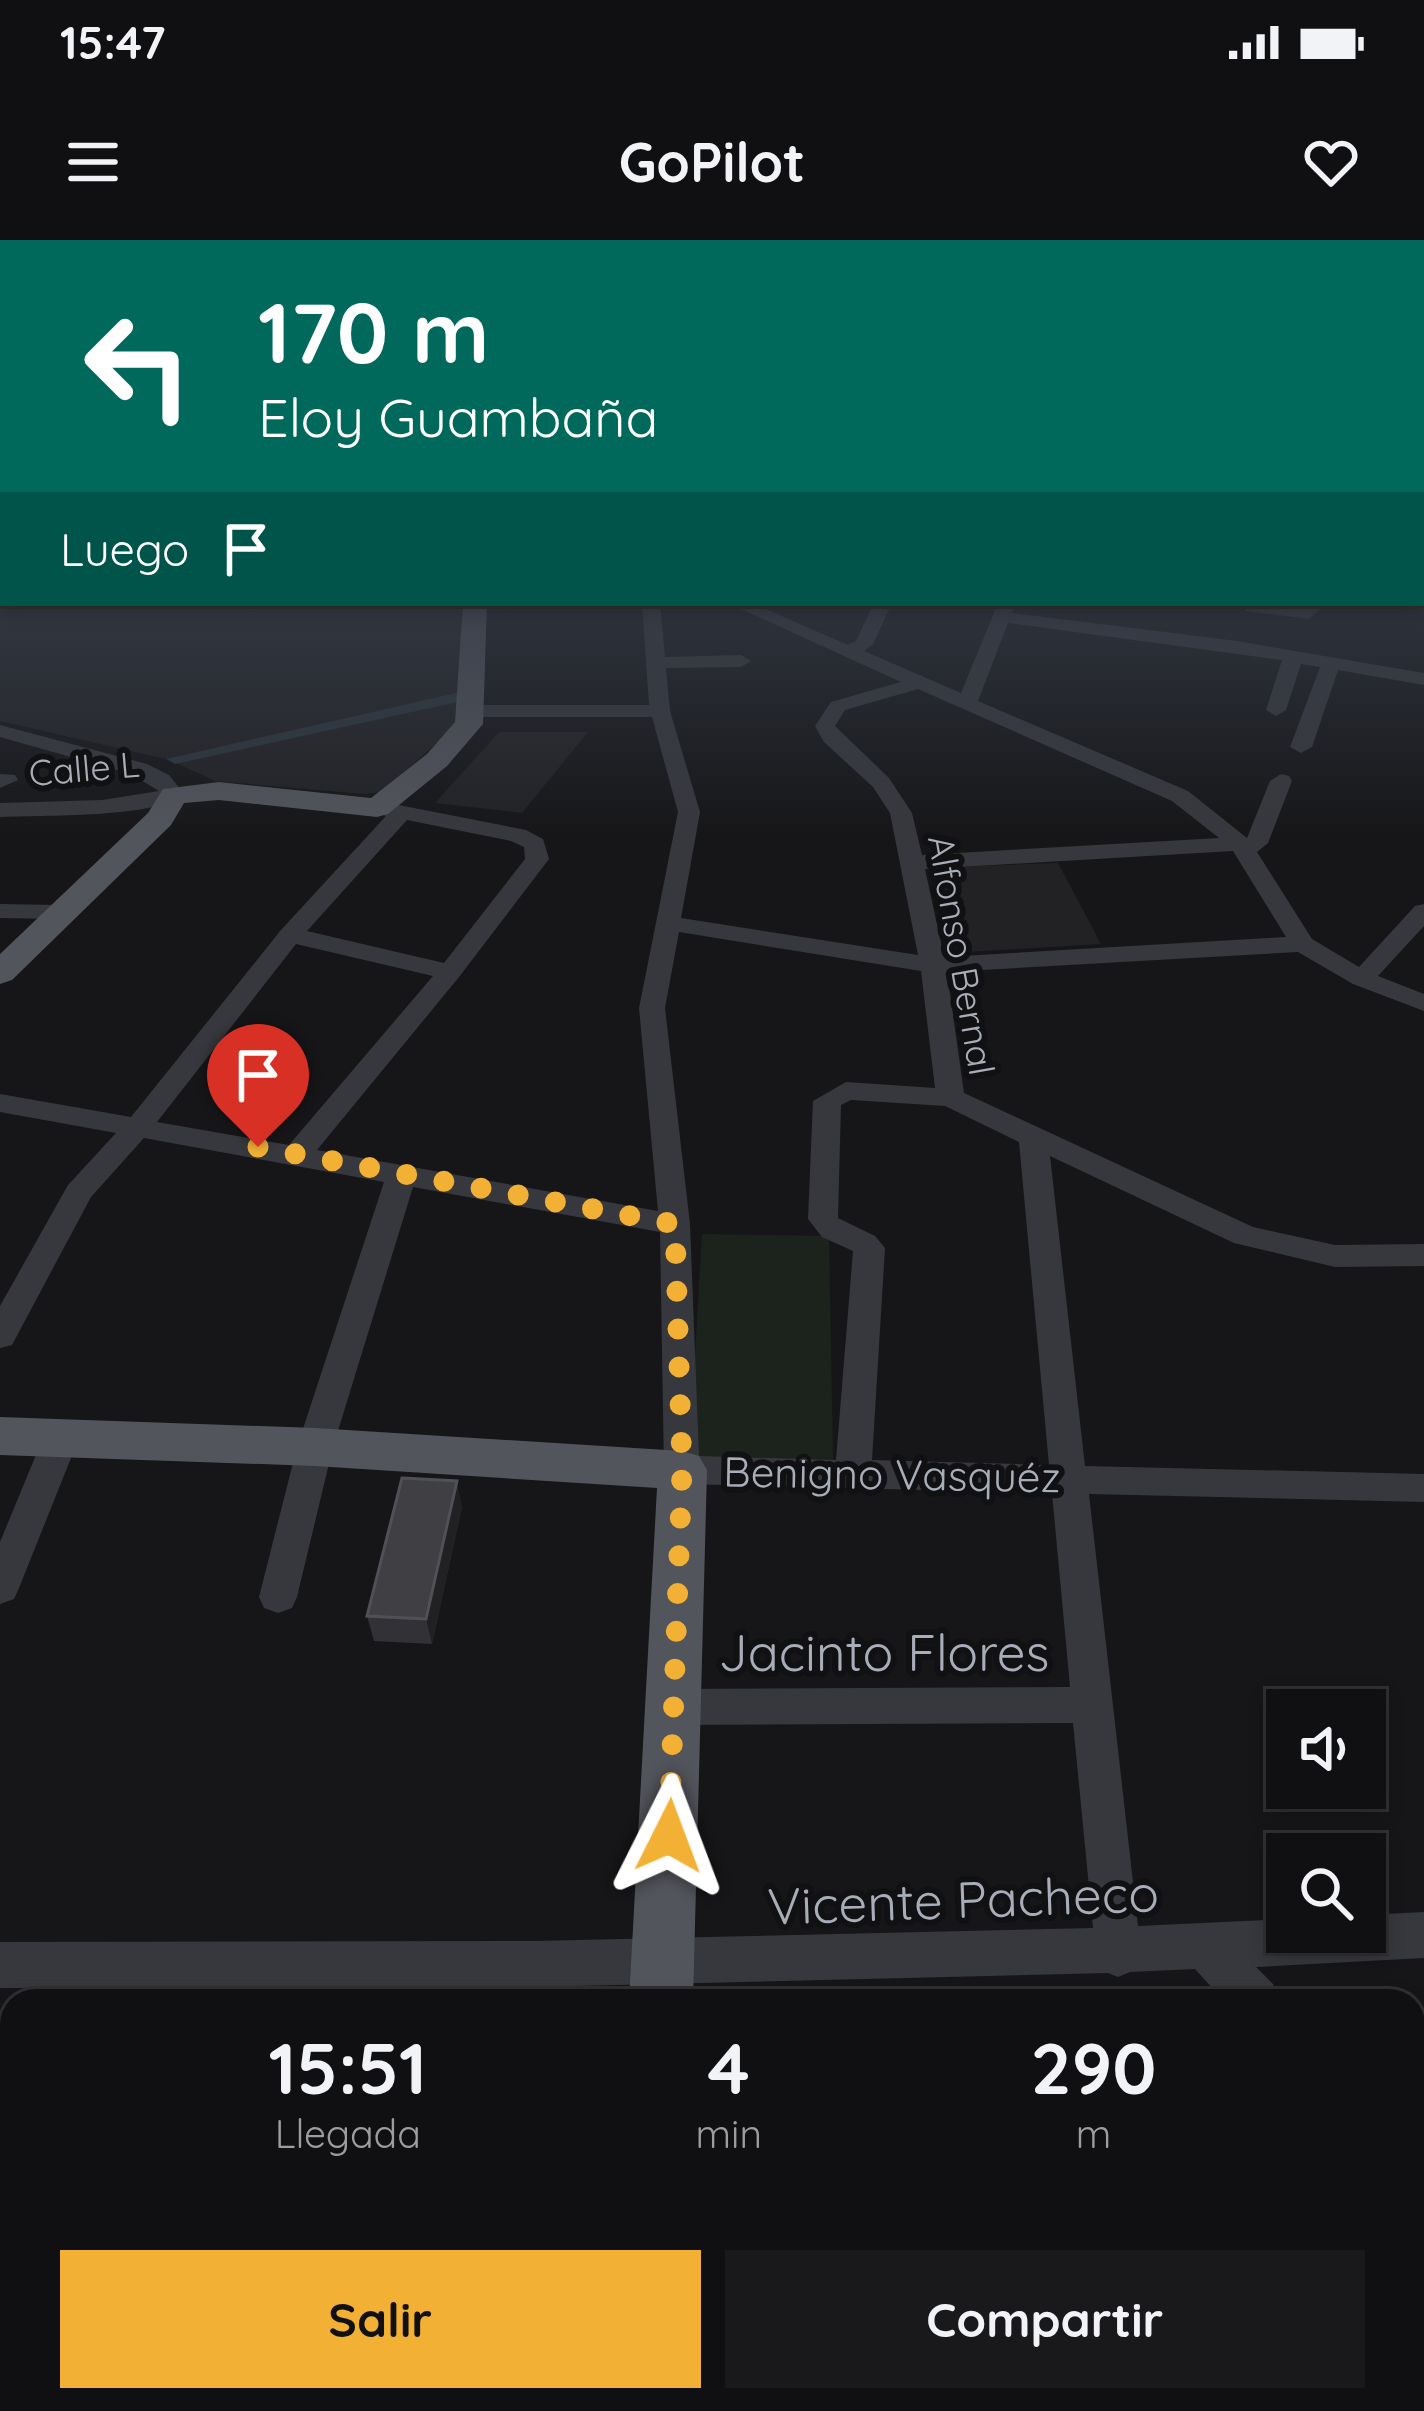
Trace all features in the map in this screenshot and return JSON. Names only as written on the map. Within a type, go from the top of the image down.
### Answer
[{"type":"main road","points":[[0,973],[166,812],[174,795],[219,791],[389,811],[469,724],[474,636]]},
{"type":"main road","name":"Benigno Vasquéz","points":[[0,1436],[315,1447],[682,1470]]},
{"type":"main road","points":[[671,1989],[682,1470]]},
{"type":"street","points":[[652,636],[659,711],[689,812],[652,1008],[675,1224],[682,1470]]},
{"type":"street","points":[[810,636],[1180,796],[1242,847],[1303,944],[1362,979],[1424,1003]]},
{"type":"street","points":[[847,653],[864,644],[868,636]]},
{"type":"street","points":[[966,704],[993,636]]},
{"type":"street","points":[[1170,636],[1424,680]]},
{"type":"street","points":[[1231,646],[1236,636]]},
{"type":"street","points":[[1276,710],[1293,657]]},
{"type":"street","points":[[653,663],[741,661]]},
{"type":"street","points":[[1301,748],[1331,663]]},
{"type":"street","name":"Alfonso Bernal","points":[[915,684],[838,706],[825,726],[831,738],[893,798],[901,813],[933,965],[950,1098],[1245,1236],[1336,1256],[1424,1255]]},
{"type":"street","points":[[472,711],[659,711]]},
{"type":"street","points":[[0,731],[140,769],[174,795]]},
{"type":"street","points":[[909,862],[1242,847],[1256,843],[1281,781]]},
{"type":"street","name":"Calle L","points":[[2,812],[102,807],[174,795]]},
{"type":"street","points":[[0,1336],[79,1192],[140,1126],[389,811],[518,835],[535,844],[536,859],[450,972],[298,1154]]},
{"type":"street","points":[[1362,979],[1424,910]]},
{"type":"street","points":[[0,911],[60,912]]},
{"type":"street","points":[[669,923],[933,965],[1303,944]]},
{"type":"street","points":[[290,935],[450,972]]},
{"type":"street","points":[[853,1474],[869,1248],[861,1240],[834,1232],[823,1219],[827,1101],[846,1091],[950,1098]]},
{"type":"street","points":[[0,1103],[675,1224]]},
{"type":"street","points":[[1033,1134],[1118,1954]]},
{"type":"street","points":[[278,1597],[315,1447],[401,1176]]},
{"type":"street","points":[[0,1588],[61,1438]]},
{"type":"street","name":"Benigno Vasquéz","points":[[682,1470],[1424,1488]]},
{"type":"street","name":"Jacinto Flores","points":[[676,1707],[1093,1705]]},
{"type":"street","name":"Vicente Pacheco","points":[[0,1965],[292,1984],[671,1989],[1424,1936]]},
{"type":"street","points":[[1207,1948],[1245,1989]]},
{"type":"shaded area","points":[[0,636],[462,636],[461,697],[454,728],[381,792],[215,781],[170,760],[0,721]]},
{"type":"shaded area","points":[[499,732],[588,732],[522,813],[435,803]]},
{"type":"shaded area","points":[[1058,863],[1101,944],[966,952],[927,868]]},
{"type":"shaded area","points":[[702,1234],[829,1236],[833,1460],[689,1457]]},
{"type":"building","points":[[402,1478],[457,1481],[426,1619],[367,1616]]},
{"type":"waterway","points":[[175,759],[456,698]]},
{"type":"route","points":[[258,1147],[675,1224],[682,1470],[669,1836]]}]
